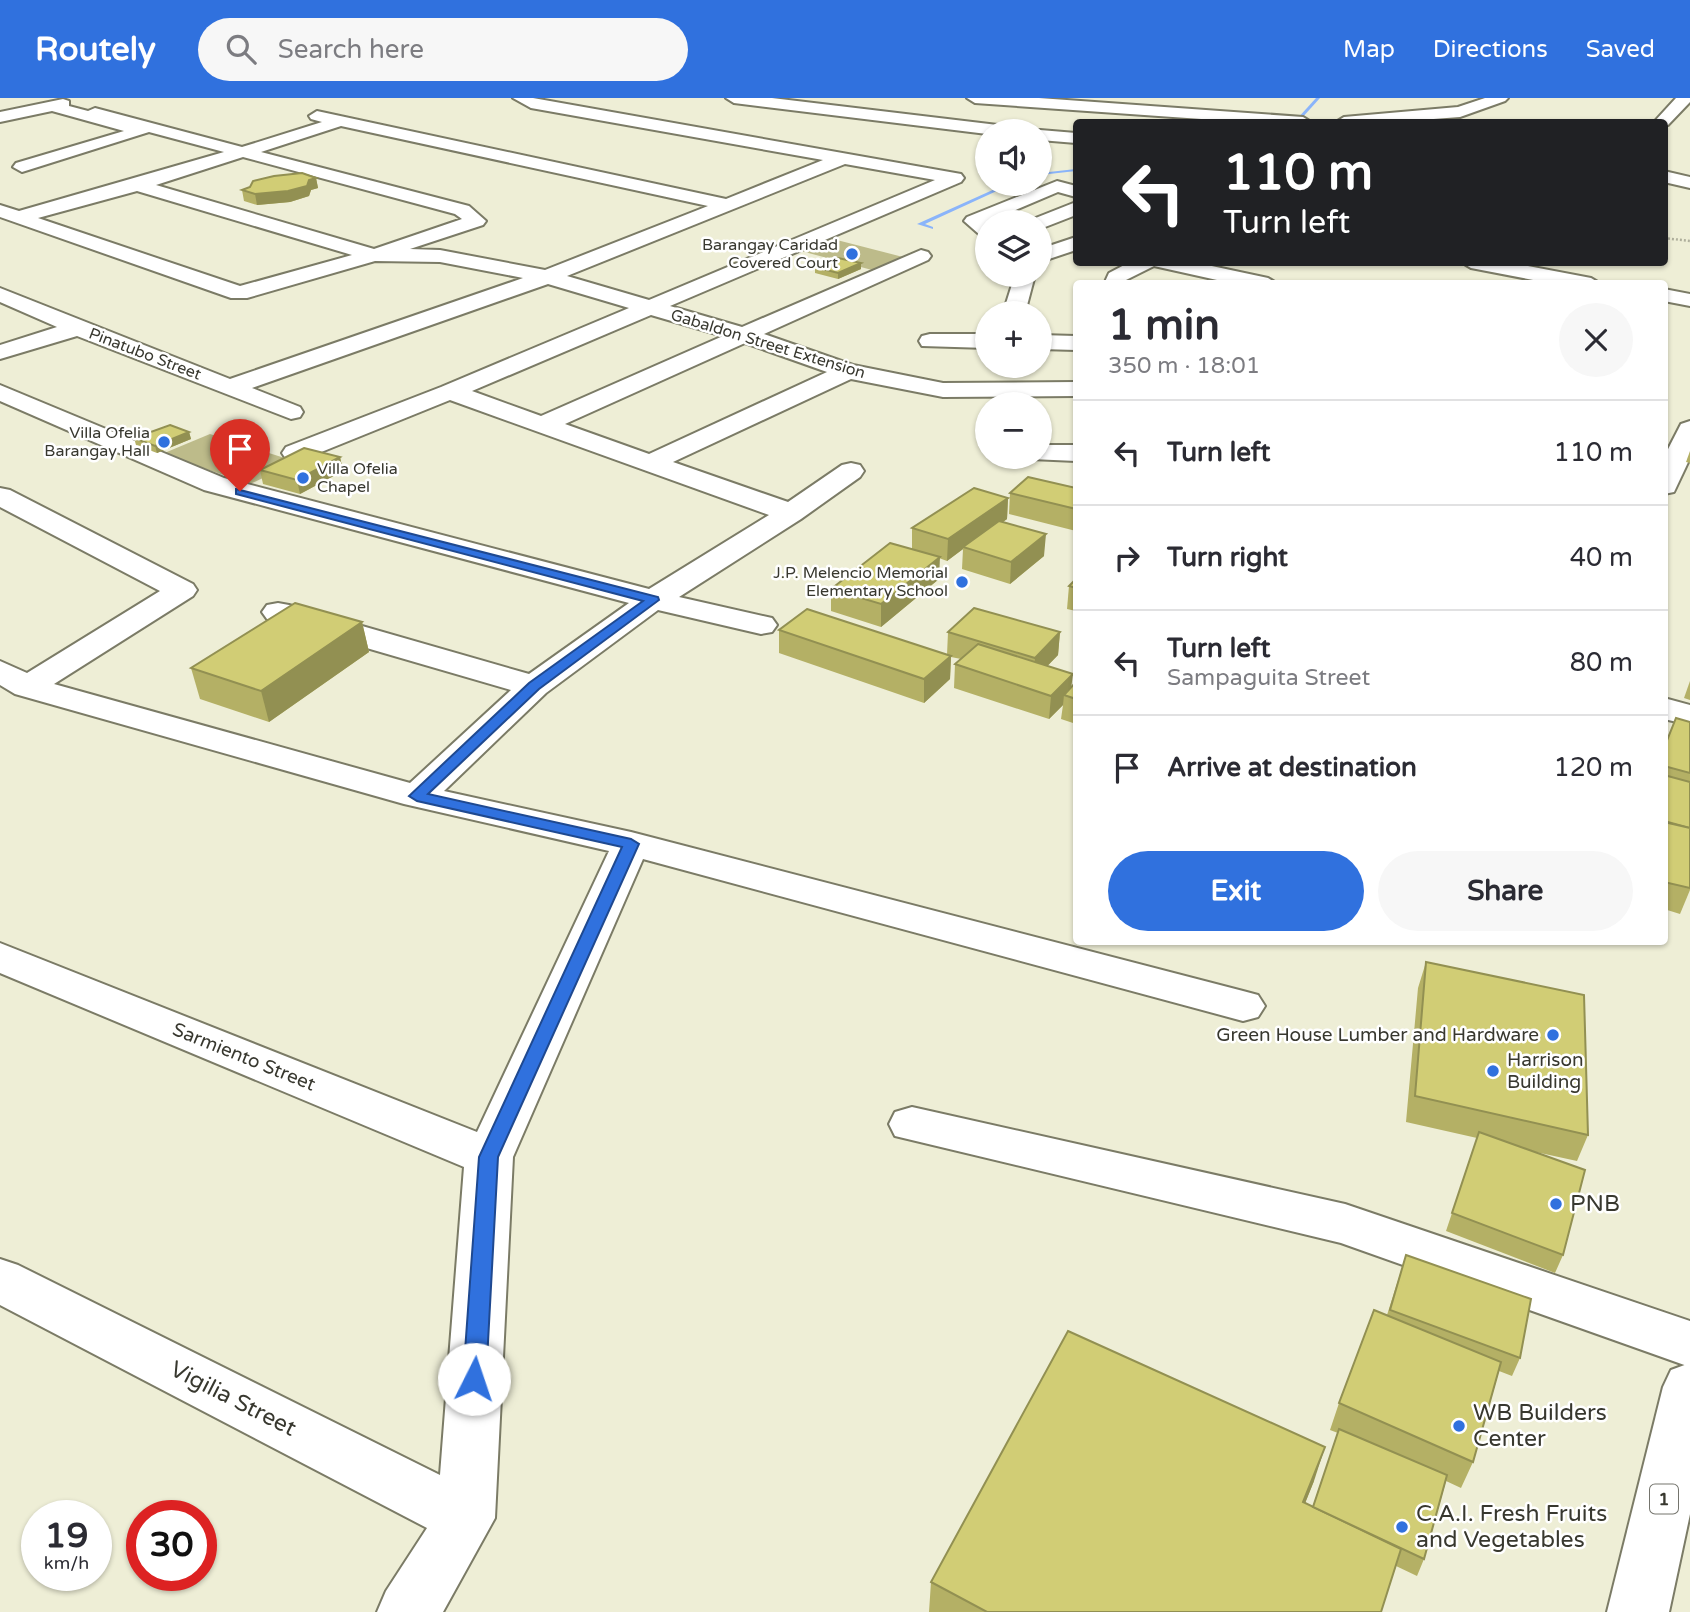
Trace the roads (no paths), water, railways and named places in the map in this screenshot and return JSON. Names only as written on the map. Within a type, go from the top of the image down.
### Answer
[{"type":"street","points":[[295,453],[450,392],[955,178],[531,103],[521,98]]},
{"type":"street","points":[[734,98],[975,128]]},
{"type":"street","points":[[827,111],[846,98]]},
{"type":"street","points":[[975,98],[1168,118],[1202,119]]},
{"type":"street","points":[[1429,98],[1480,119]]},
{"type":"street","points":[[1409,119],[1460,111],[1500,98]]},
{"type":"street","points":[[1665,119],[1685,98]]},
{"type":"street","points":[[0,117],[48,102],[142,131],[17,163],[44,177]]},
{"type":"street","points":[[0,211],[239,293],[374,255],[476,221],[462,210],[95,113]]},
{"type":"street","points":[[317,116],[729,205]]},
{"type":"street","points":[[20,218],[137,185],[341,121]]},
{"type":"street","points":[[1052,136],[1073,138]]},
{"type":"street","points":[[231,387],[547,277],[841,159]]},
{"type":"street","points":[[1668,177],[1690,183]]},
{"type":"street","points":[[137,185],[374,255]]},
{"type":"street","points":[[1000,210],[1057,186],[1073,191]]},
{"type":"street","points":[[1052,218],[1073,209]]},
{"type":"street","points":[[1052,252],[1073,244]]},
{"type":"street","name":"Gabaldon Street Extension","points":[[374,255],[440,256],[547,277],[744,335],[848,371],[943,390],[1073,389]]},
{"type":"street","points":[[542,425],[921,256]]},
{"type":"street","points":[[1115,280],[1116,277],[1139,266]]},
{"type":"street","points":[[1180,266],[1249,280]]},
{"type":"street","points":[[1497,266],[1575,280]]},
{"type":"street","name":"Pinatubo Street","points":[[0,295],[291,412]]},
{"type":"street","points":[[1668,296],[1690,300]]},
{"type":"street","points":[[0,352],[78,328]]},
{"type":"street","points":[[930,341],[975,341]]},
{"type":"street","points":[[1052,342],[1073,343]]},
{"type":"street","points":[[650,463],[848,371]]},
{"type":"street","points":[[450,392],[791,513]]},
{"type":"street","points":[[0,393],[214,484],[653,600],[761,625]]},
{"type":"street","points":[[1673,473],[1690,429]]},
{"type":"street","points":[[1052,453],[1073,453]]},
{"type":"street","points":[[417,796],[534,686],[653,600],[791,513],[851,471]]},
{"type":"street","points":[[0,496],[182,590],[13,679]]},
{"type":"street","points":[[278,612],[534,686]]},
{"type":"street","points":[[13,679],[417,796],[631,844],[1243,1006]]},
{"type":"street","points":[[1668,710],[1690,715]]},
{"type":"street","points":[[408,1612],[466,1518],[489,1157],[631,844]]},
{"type":"street","name":"Sarmiento Street","points":[[0,957],[489,1157]]},
{"type":"street","points":[[912,1124],[1345,1224],[1690,1344]]},
{"type":"street","name":"Vigilia Street","points":[[0,1280],[466,1518]]},
{"type":"street","name":"1","points":[[1638,1612],[1690,1387]]},
{"type":"waterway","points":[[1299,118],[1318,98]]},
{"type":"waterway","points":[[1052,173],[1073,170]]},
{"type":"waterway","points":[[931,228],[920,224],[983,196]]},
{"type":"place","name":"Barangay Caridad Covered Court","points":[[852,254]]},
{"type":"place","name":"Villa Ofelia Barangay Hall","points":[[164,442]]},
{"type":"place","name":"Villa Ofelia Chapel","points":[[303,478]]},
{"type":"place","name":"J.P. Melencio Memorial Elementary School","points":[[962,582]]},
{"type":"place","name":"Green House Lumber and Hardware","points":[[1553,1035]]},
{"type":"place","name":"Harrison Building","points":[[1493,1071]]},
{"type":"place","name":"PNB","points":[[1556,1204]]},
{"type":"place","name":"WB Builders Center","points":[[1459,1426]]},
{"type":"place","name":"C.A.I. Fresh Fruits and Vegetables","points":[[1402,1527]]}]
